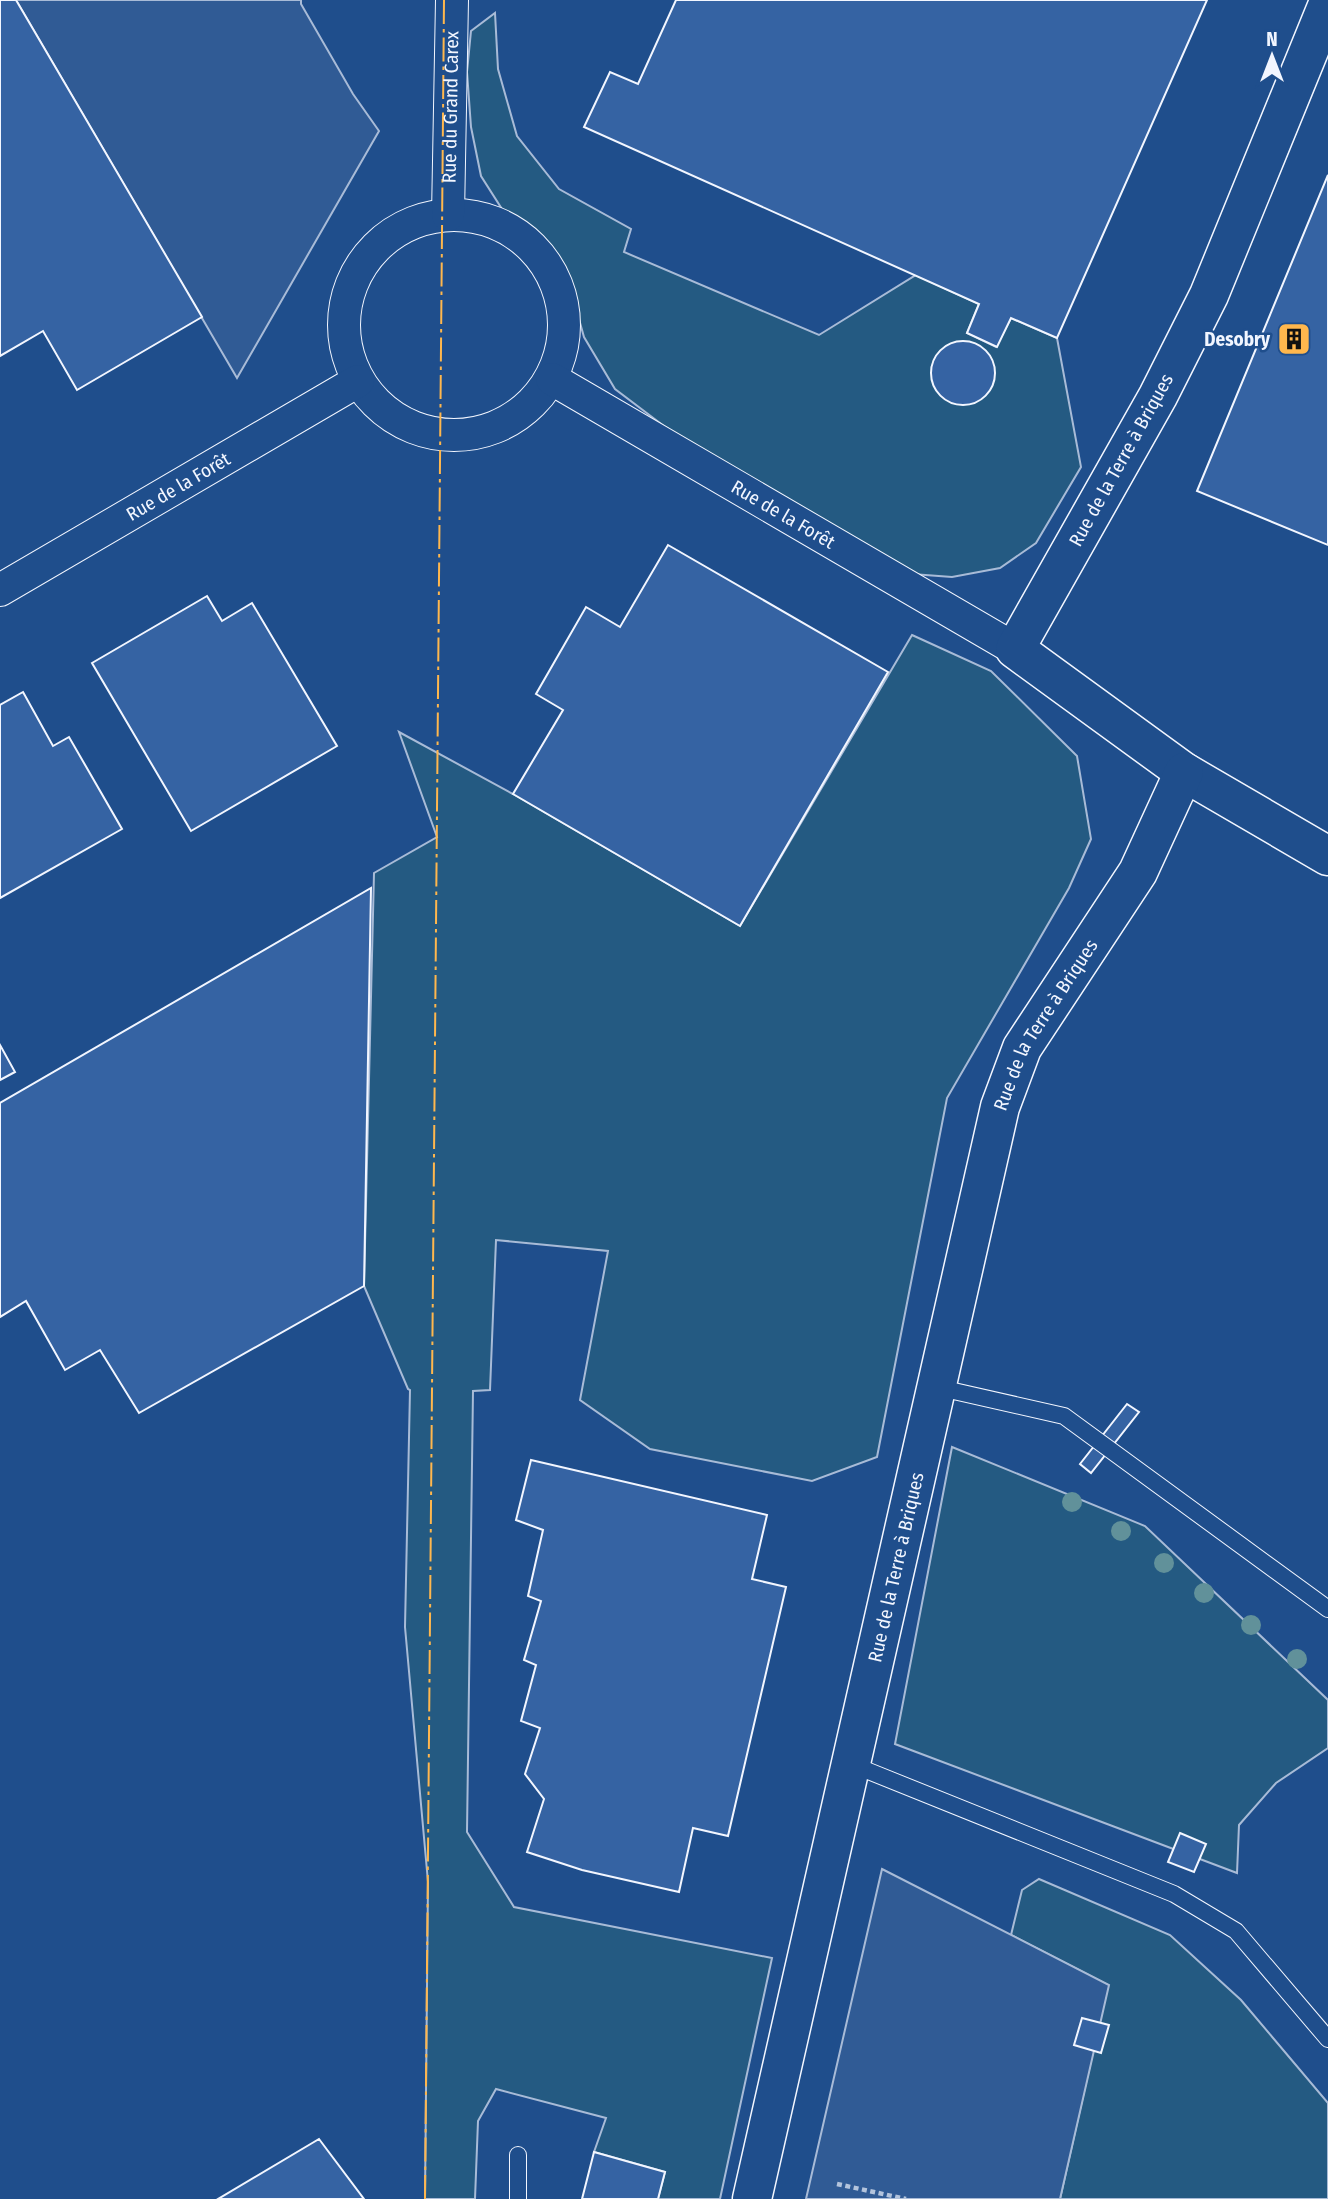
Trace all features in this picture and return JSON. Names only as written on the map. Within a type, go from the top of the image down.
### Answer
[{"type":"main road","name":"Rue de la Terre à Briques","points":[[1015,649],[1158,396],[1209,295],[1328,4]]},
{"type":"main road","points":[[1015,649],[1184,772],[1328,856]]},
{"type":"main road","name":"Rue de la Terre à Briques","points":[[752,2199],[1000,1107],[1022,1048],[1138,872],[1184,772]]},
{"type":"street","name":"Rue du Grand Carex","points":[[448,215],[452,0]]},
{"type":"street","points":[[448,215],[482,218],[513,231],[538,253],[556,282],[565,314],[563,347],[552,379],[522,412],[504,424],[472,435],[439,435],[407,426],[379,408],[358,381],[346,351],[343,319],[350,288],[365,259],[388,236],[417,221],[448,215]]},
{"type":"street","name":"Rue de la Forêt","points":[[552,379],[1015,649]]},
{"type":"street","name":"Rue de la Forêt","points":[[0,590],[358,381]]},
{"type":"lane","points":[[936,1387],[1064,1416],[1328,1609]]},
{"type":"lane","points":[[851,1764],[1174,1894],[1236,1931],[1328,2039]]},
{"type":"lane","points":[[518,2155],[518,2199]]},
{"type":"path","points":[[837,2184],[906,2199]]},
{"type":"shaded area","points":[[16,0],[301,0],[353,94],[379,131],[237,378]]},
{"type":"shaded area","points":[[495,13],[498,69],[517,136],[559,189],[631,229],[624,252],[819,335],[916,275],[979,304],[967,333],[996,347],[1011,318],[1057,338],[1081,467],[1036,543],[1000,568],[952,577],[912,574],[693,448],[615,389],[584,337],[568,280],[543,246],[502,209],[481,176],[471,127],[467,72],[471,31]]},
{"type":"shaded area","points":[[912,635],[991,671],[1077,756],[1091,839],[1069,888],[947,1098],[877,1457],[812,1481],[650,1449],[580,1400],[608,1251],[496,1240],[490,1390],[473,1391],[467,1832],[514,1907],[772,1958],[720,2199],[658,2199],[665,2172],[594,2152],[606,2118],[496,2089],[478,2121],[475,2199],[425,2199],[428,1882],[405,1627],[410,1390],[364,1286],[374,873],[437,837],[399,732],[513,794],[740,926]]},
{"type":"shaded area","points":[[952,1447],[1145,1526],[1328,1700],[1328,1748],[1276,1783],[1239,1825],[1237,1873],[895,1744]]},
{"type":"shaded area","points":[[882,1869],[1109,1985],[1060,2199],[806,2199]]},
{"type":"shaded area","points":[[1039,1879],[1170,1935],[1241,2000],[1328,2103],[1328,2199],[1060,2199],[1108,1985],[1011,1935],[1022,1890]]},
{"type":"building","points":[[0,0],[16,0],[202,317],[77,390],[43,331],[0,356]]},
{"type":"building","points":[[676,0],[1207,0],[1057,338],[1011,318],[997,347],[967,333],[979,304],[584,127],[610,72],[638,84]]},
{"type":"building","name":"Desobry","points":[[1328,175],[1328,545],[1197,491]]},
{"type":"building","points":[[963,341],[981,347],[989,355],[995,373],[989,391],[981,399],[963,405],[945,399],[937,391],[931,373],[937,355],[945,347]]},
{"type":"building","points":[[668,545],[888,672],[740,926],[513,794],[563,710],[536,694],[586,607],[620,627]]},
{"type":"building","points":[[207,596],[222,621],[252,603],[337,746],[191,831],[92,663]]},
{"type":"building","points":[[23,692],[53,746],[69,737],[122,829],[0,898],[0,705]]},
{"type":"building","points":[[371,888],[364,1286],[139,1413],[100,1350],[65,1370],[26,1301],[0,1317],[0,1103]]},
{"type":"building","points":[[0,1045],[15,1072],[0,1080]]},
{"type":"building","points":[[1127,1404],[1139,1412],[1091,1473],[1080,1464]]},
{"type":"building","points":[[531,1460],[767,1515],[752,1579],[786,1587],[728,1836],[693,1828],[679,1892],[582,1870],[527,1852],[544,1799],[525,1774],[540,1728],[521,1721],[536,1665],[524,1660],[541,1601],[528,1596],[543,1530],[516,1520]]},
{"type":"building","points":[[1180,1833],[1206,1844],[1194,1872],[1168,1862]]},
{"type":"building","points":[[1082,2018],[1109,2025],[1101,2053],[1074,2045]]},
{"type":"building","points":[[319,2139],[364,2199],[218,2199]]},
{"type":"building","points":[[594,2152],[665,2172],[658,2199],[582,2199]]},
{"type":"power","points":[[425,2199],[444,0]]},
{"type":"place","name":"Desobry","points":[[1294,339]]}]
